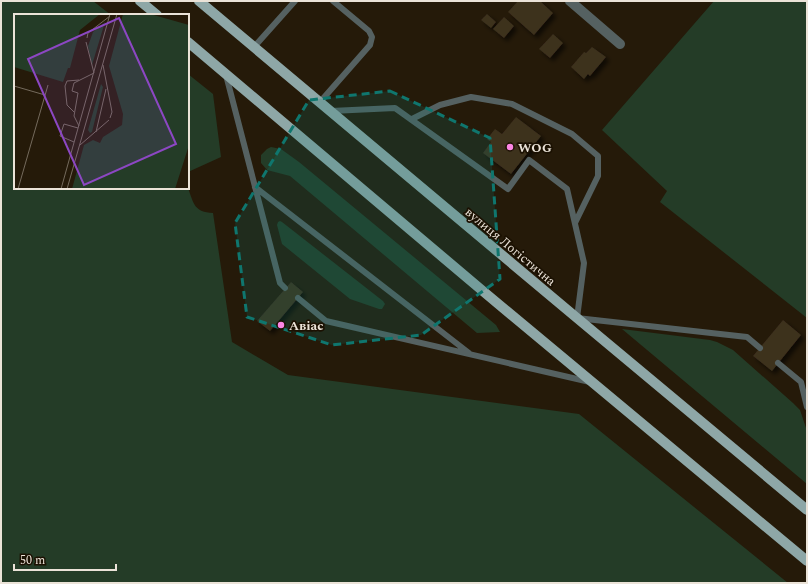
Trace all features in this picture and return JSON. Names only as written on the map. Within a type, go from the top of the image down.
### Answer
[{"type":"main road","points":[[140,1],[156,14]]},
{"type":"main road","name":"вулиця Логістична","points":[[199,1],[807,510]]},
{"type":"main road","points":[[189,43],[484,292],[807,561]]},
{"type":"street","points":[[575,3],[620,44]]},
{"type":"lane","points":[[254,47],[295,1]]},
{"type":"lane","points":[[320,102],[370,45],[372,37],[369,31],[333,1]]},
{"type":"lane","points":[[226,75],[280,283],[285,288]]},
{"type":"lane","points":[[412,120],[440,104],[471,97],[512,104],[572,134],[598,156],[598,176],[575,223]]},
{"type":"lane","points":[[331,111],[396,108],[508,189],[529,160],[567,189],[584,263],[577,318],[747,337],[760,348]]},
{"type":"lane","points":[[255,187],[471,354]]},
{"type":"lane","points":[[298,298],[326,321],[594,383]]},
{"type":"lane","points":[[778,363],[801,382],[807,407]]},
{"type":"highlighted area","points":[[390,91],[490,138],[500,279],[421,335],[332,345],[247,317],[235,223],[309,100]]},
{"type":"green space","points":[[1,1],[93,1],[110,14],[14,14],[14,189],[188,189],[198,209],[213,213],[232,342],[288,375],[579,414],[788,583],[1,583]]},
{"type":"green space","points":[[714,1],[807,1],[807,318],[660,202],[667,191],[602,130]]},
{"type":"green space","points":[[189,75],[213,94],[221,157],[189,172]]},
{"type":"green space","points":[[271,147],[281,149],[299,162],[496,325],[500,332],[477,333],[290,176],[267,170],[261,163],[261,155]]},
{"type":"green space","points":[[280,221],[383,301],[385,304],[382,309],[350,299],[282,244],[277,225]]},
{"type":"green space","points":[[622,329],[710,340],[733,350],[800,410],[807,431],[807,484]]},
{"type":"building","points":[[518,1],[540,1],[553,13],[534,35],[508,12]]},
{"type":"building","points":[[487,14],[496,22],[491,28],[481,20]]},
{"type":"building","points":[[504,17],[514,26],[504,38],[493,29]]},
{"type":"building","points":[[553,34],[563,43],[550,58],[539,49]]},
{"type":"building","points":[[592,47],[606,57],[590,76],[588,74],[584,79],[571,67],[584,52],[586,53]]},
{"type":"building","name":"WOG","points":[[516,117],[541,136],[511,174],[483,153],[491,142],[487,139],[495,129],[502,134]]},
{"type":"building","points":[[291,282],[303,292],[270,331],[257,321]]},
{"type":"building","points":[[783,320],[801,335],[772,371],[753,356]]},
{"type":"place","name":"WOG","points":[[510,147]]},
{"type":"place","name":"Авіас","points":[[281,325]]}]
